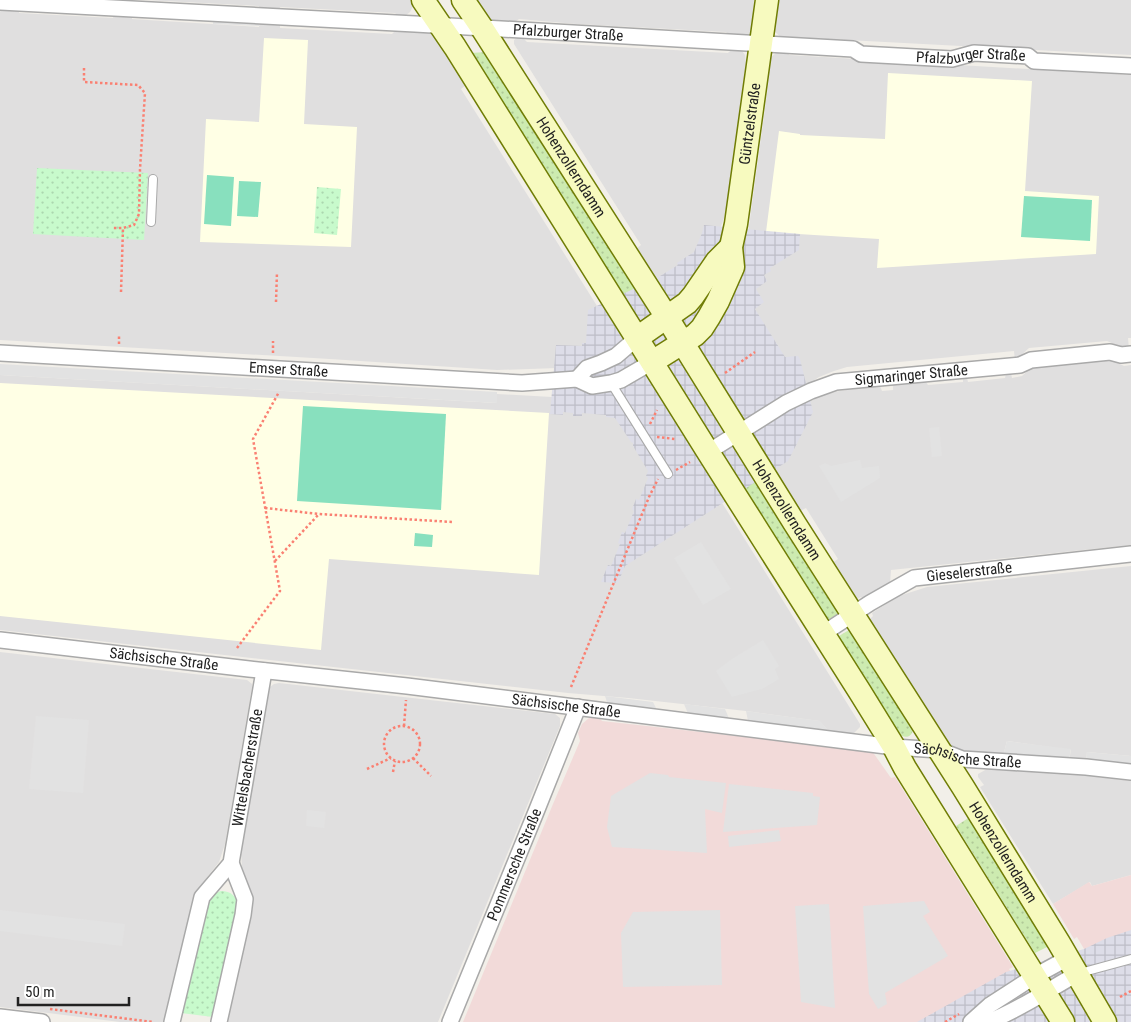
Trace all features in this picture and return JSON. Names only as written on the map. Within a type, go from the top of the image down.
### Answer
[{"type":"main road","points":[[423,0],[441,25],[652,362],[699,457],[824,633],[894,746],[905,768],[1063,1022]]},
{"type":"main road","name":"Hohenzollerndamm","points":[[462,0],[482,28],[683,343],[795,524],[966,792],[1105,1022]]},
{"type":"main road","name":"Güntzelstraße","points":[[652,362],[695,335],[702,328],[718,301],[733,267],[731,247],[736,224],[767,0]]},
{"type":"main road","points":[[637,338],[678,310],[693,296],[717,261],[731,247]]},
{"type":"street","name":"Pfalzburger Straße","points":[[0,2],[853,49],[861,54],[952,59],[974,53],[1028,56],[1034,61],[1131,66]]},
{"type":"street","points":[[577,379],[587,368],[616,356],[637,338]]},
{"type":"street","name":"Sigmaringer Straße","points":[[699,457],[786,402],[811,390],[836,382],[1020,365],[1031,360],[1110,352],[1121,355],[1131,354]]},
{"type":"street","name":"Emser Straße","points":[[0,353],[522,383],[577,379],[592,386],[621,380],[652,362]]},
{"type":"street","name":"Gieselerstraße","points":[[824,633],[870,603],[914,578],[1131,554]]},
{"type":"street","name":"Sächsische Straße","points":[[0,640],[407,686],[938,750],[962,759],[1086,767],[1131,772]]},
{"type":"street","name":"Wittelsbacherstraße","points":[[231,863],[264,671]]},
{"type":"street","name":"Pommersche Straße","points":[[450,1022],[578,707]]},
{"type":"street","points":[[172,1022],[202,897],[231,863],[245,899],[219,1022]]},
{"type":"street","points":[[972,1022],[990,1005],[1040,984],[1072,966]]},
{"type":"street","points":[[988,1022],[1004,1015],[1040,984]]},
{"type":"street","points":[[0,1017],[45,1015]]},
{"type":"lane","points":[[151,222],[153,179]]},
{"type":"lane","points":[[611,383],[668,474]]},
{"type":"lane","points":[[1072,966],[1090,970],[1131,959]]},
{"type":"path","points":[[84,68],[84,82],[138,85],[145,93],[139,214],[134,225],[113,228]]},
{"type":"path","points":[[121,292],[123,228]]},
{"type":"path","points":[[276,302],[277,272]]},
{"type":"path","points":[[118,344],[119,335]]},
{"type":"path","points":[[273,341],[273,353]]},
{"type":"path","points":[[725,373],[755,352]]},
{"type":"path","points":[[237,648],[280,591],[253,439],[279,392]]},
{"type":"path","points":[[571,687],[657,480],[699,457]]},
{"type":"path","points":[[265,508],[319,514],[453,522]]},
{"type":"path","points":[[275,561],[319,514]]},
{"type":"path","points":[[404,726],[407,686]]},
{"type":"path","points":[[404,726],[412,730],[419,741],[418,750],[413,758],[404,762],[391,758],[384,747],[387,733],[394,728],[404,726]]},
{"type":"path","points":[[367,769],[391,758]]},
{"type":"path","points":[[413,758],[431,776]]},
{"type":"path","points":[[393,772],[395,760]]},
{"type":"path","points":[[1120,997],[1131,991]]},
{"type":"path","points":[[45,1015],[153,1022]]},
{"type":"shaded area","points":[[146,0],[414,0],[414,4],[410,12],[405,16],[399,17],[395,13],[280,7],[280,11],[260,10],[259,6]]},
{"type":"shaded area","points":[[473,0],[754,0],[753,13],[757,18],[752,35],[747,37],[731,37],[726,32],[519,19],[512,24],[493,23]]},
{"type":"shaded area","points":[[779,0],[1131,0],[1131,55],[790,37],[790,40],[784,40],[774,31],[772,26],[772,22],[777,16]]},
{"type":"shaded area","points":[[1,7],[19,8],[19,13],[113,18],[114,13],[132,14],[132,19],[259,27],[260,21],[280,22],[280,28],[392,34],[397,29],[437,33],[466,85],[461,89],[614,333],[558,368],[497,370],[0,340]]},
{"type":"shaded area","points":[[213,19],[259,22],[259,26],[213,24]]},
{"type":"shaded area","points":[[264,38],[308,40],[304,124],[357,127],[351,247],[200,242],[206,119],[259,122]]},
{"type":"shaded area","points":[[523,38],[527,42],[728,53],[732,49],[742,51],[745,55],[746,63],[728,198],[724,218],[714,245],[655,279],[636,249],[641,245],[514,44],[514,40]]},
{"type":"shaded area","points":[[781,51],[788,52],[789,55],[1131,75],[1131,338],[1128,338],[1129,349],[1107,341],[1029,348],[1015,361],[1014,351],[847,367],[819,377],[813,381],[815,384],[793,393],[708,339],[747,241],[769,79],[767,73],[768,62],[771,57]]},
{"type":"shaded area","points":[[888,73],[1032,81],[1025,191],[1099,196],[1096,254],[877,268],[879,239],[766,232],[779,131],[800,135],[885,139]]},
{"type":"shaded area","points":[[704,225],[800,234],[799,250],[770,268],[771,271],[764,275],[767,281],[756,289],[764,302],[755,309],[785,357],[798,356],[800,359],[813,412],[788,461],[625,566],[618,583],[601,582],[608,565],[611,566],[620,544],[618,543],[622,532],[625,533],[634,511],[632,509],[636,499],[639,500],[648,478],[646,476],[648,471],[633,443],[615,418],[606,417],[606,415],[582,413],[582,416],[573,416],[573,413],[563,412],[563,415],[550,414],[556,345],[582,346],[582,343],[586,343],[588,310],[655,279],[678,265],[677,263],[694,252]]},
{"type":"shaded area","points":[[1107,358],[1124,366],[1131,365],[1131,545],[891,570],[890,584],[863,599],[861,597],[855,600],[832,563],[838,559],[806,508],[800,511],[756,441],[797,407],[824,395],[839,391],[880,386],[882,391],[893,390],[893,385],[926,382],[928,385],[963,382],[963,378],[967,378],[968,382],[1005,378],[1006,374],[1011,373],[1012,378],[1022,376],[1035,364]]},
{"type":"shaded area","points":[[0,364],[497,392],[497,403],[0,375]]},
{"type":"shaded area","points":[[0,375],[496,403],[497,394],[552,397],[651,389],[860,724],[860,727],[854,733],[848,735],[830,732],[819,721],[746,711],[0,630]]},
{"type":"shaded area","points":[[0,383],[549,413],[539,575],[329,559],[321,650],[0,616]]},
{"type":"shaded area","points":[[939,427],[942,456],[932,457],[929,428]]},
{"type":"shaded area","points":[[860,460],[862,468],[879,466],[880,478],[841,502],[819,466],[825,463],[831,466]]},
{"type":"shaded area","points":[[701,542],[731,589],[703,605],[674,558]]},
{"type":"shaded area","points":[[1131,566],[1131,756],[1087,752],[1086,763],[1069,760],[1071,750],[1007,741],[1003,756],[954,754],[869,620],[873,616],[872,613],[899,596],[927,587]]},
{"type":"shaded area","points":[[763,640],[779,666],[775,669],[779,679],[762,689],[732,697],[716,671]]},
{"type":"shaded area","points":[[0,652],[247,680],[252,684],[225,844],[219,862],[196,894],[165,1022],[120,1022],[0,1007]]},
{"type":"shaded area","points":[[279,683],[555,714],[560,718],[560,726],[438,1022],[225,1022],[251,907],[250,893],[242,867],[241,853],[270,687]]},
{"type":"shaded area","points":[[605,696],[653,702],[659,714],[609,708]]},
{"type":"shaded area","points":[[684,704],[725,709],[730,721],[689,716]]},
{"type":"shaded area","points":[[746,711],[820,721],[830,732],[748,721]]},
{"type":"shaded area","points":[[36,716],[89,720],[83,793],[29,789]]},
{"type":"shaded area","points":[[598,716],[602,721],[872,751],[891,778],[895,777],[1013,967],[1009,969],[1011,972],[950,1022],[463,1022],[580,741],[578,733],[582,724],[589,718]]},
{"type":"shaded area","points":[[1007,741],[1071,749],[1069,760],[1003,756]]},
{"type":"shaded area","points":[[1087,752],[1131,756],[1131,766],[1086,761]]},
{"type":"shaded area","points":[[987,769],[1064,773],[1069,770],[1091,772],[1097,777],[1131,781],[1131,875],[1092,886],[1090,882],[1053,904],[980,787],[984,785],[978,774]]},
{"type":"shaded area","points":[[650,773],[726,783],[722,813],[705,809],[707,853],[612,847],[607,827],[611,796]]},
{"type":"shaded area","points":[[729,784],[813,793],[813,796],[820,797],[817,825],[723,832]]},
{"type":"shaded area","points":[[307,810],[326,812],[324,828],[306,826]]},
{"type":"shaded area","points":[[779,830],[781,841],[729,847],[728,836]]},
{"type":"shaded area","points":[[1131,875],[1131,1022],[1103,981],[1077,937],[1074,939],[1053,904],[1089,882],[1092,886]]},
{"type":"shaded area","points":[[924,901],[930,912],[923,916],[948,956],[885,993],[887,1004],[878,1009],[869,994],[863,906]]},
{"type":"shaded area","points":[[829,904],[835,1008],[801,1002],[795,906]]},
{"type":"shaded area","points":[[0,910],[125,924],[122,946],[0,931]]},
{"type":"shaded area","points":[[720,910],[722,985],[623,987],[621,933],[633,912]]},
{"type":"shaded area","points":[[1131,930],[1131,1022],[917,1022],[1006,972],[1084,949],[1107,938]]},
{"type":"green space","points":[[487,52],[644,302],[633,310],[470,53]]},
{"type":"green space","points":[[37,168],[148,173],[144,240],[33,234]]},
{"type":"green space","points":[[207,175],[234,177],[231,226],[204,224]]},
{"type":"green space","points":[[239,181],[261,182],[258,217],[237,216]]},
{"type":"green space","points":[[317,187],[341,189],[337,235],[314,233]]},
{"type":"green space","points":[[1024,196],[1092,200],[1090,241],[1021,237]]},
{"type":"green space","points":[[303,406],[446,414],[441,510],[297,501]]},
{"type":"green space","points":[[731,443],[839,613],[828,620],[721,451]]},
{"type":"green space","points":[[415,533],[433,535],[432,547],[414,546]]},
{"type":"green space","points":[[851,630],[913,728],[910,736],[903,736],[898,733],[838,638]]},
{"type":"green space","points":[[970,817],[1049,946],[1035,953],[956,826]]},
{"type":"green space","points":[[221,891],[233,895],[238,905],[213,1017],[181,1013],[208,902],[213,895]]}]
